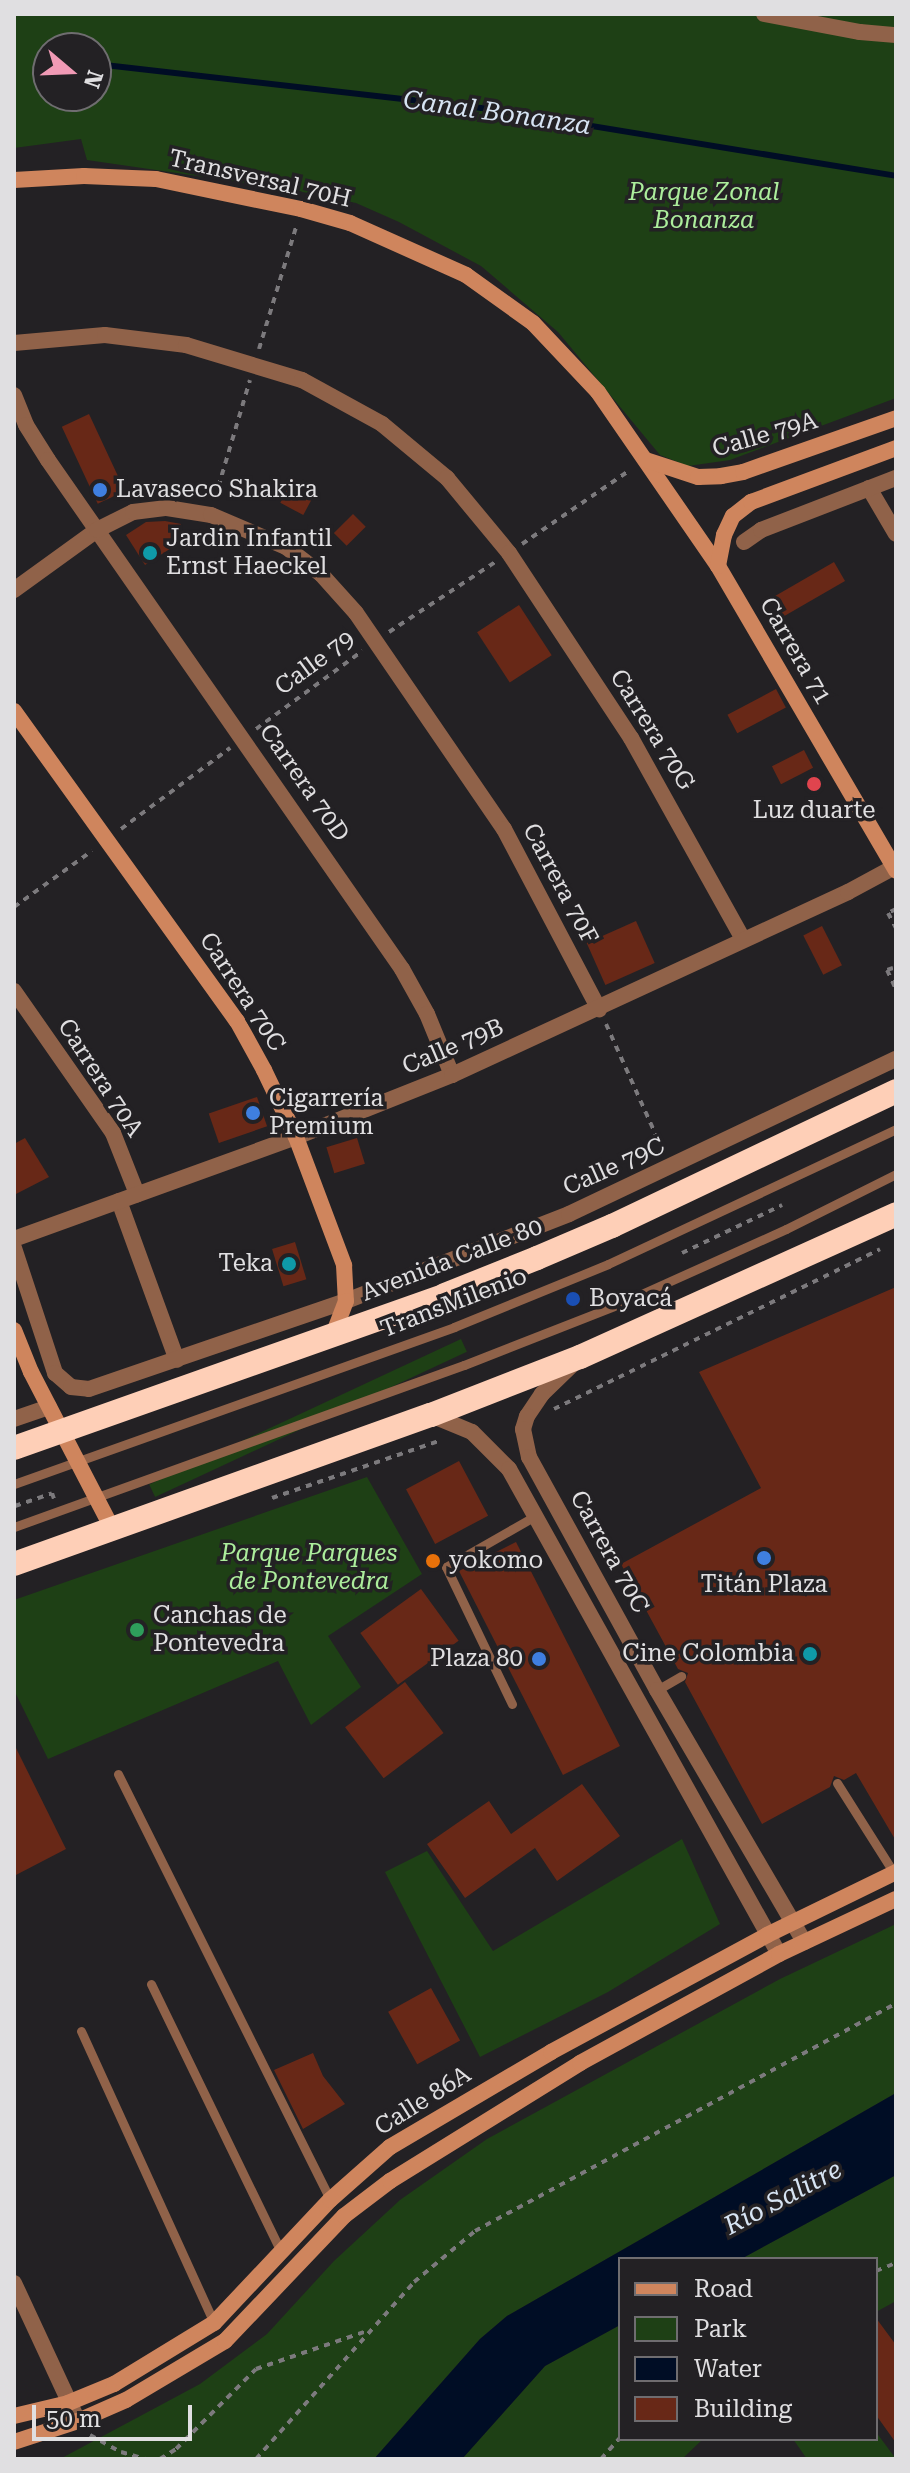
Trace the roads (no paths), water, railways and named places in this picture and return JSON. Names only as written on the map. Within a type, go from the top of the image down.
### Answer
[{"type":"highway","name":"Avenida Calle 80","points":[[14,1448],[445,1295],[599,1232],[896,1091]]},
{"type":"highway","points":[[14,1564],[431,1415],[580,1357],[896,1214]]},
{"type":"street","points":[[764,14],[860,32],[896,35]]},
{"type":"street","name":"Transversal 70H","points":[[14,180],[84,176],[156,179],[207,187],[350,223],[466,275],[533,323],[598,392],[646,460]]},
{"type":"street","name":"Carrera 70G","points":[[14,343],[105,335],[186,345],[302,380],[382,424],[447,478],[509,553],[631,738],[743,939]]},
{"type":"street","name":"Carrera 70D","points":[[14,395],[26,425],[402,969],[427,1014],[452,1075]]},
{"type":"street","name":"Calle 79A","points":[[646,460],[698,477],[721,476],[743,472],[896,418]]},
{"type":"street","points":[[718,566],[724,535],[733,516],[751,502],[896,448]]},
{"type":"street","name":"Carrera 71","points":[[646,460],[718,566],[895,868]]},
{"type":"street","points":[[744,542],[761,530],[896,478]]},
{"type":"street","points":[[869,488],[896,534]]},
{"type":"street","name":"Carrera 70F","points":[[14,590],[97,530],[133,512],[167,508],[211,515],[286,547],[321,574],[376,641],[504,829],[599,1009]]},
{"type":"street","name":"Carrera 70C","points":[[14,711],[237,1021],[296,1137],[344,1265],[346,1301],[333,1335]]},
{"type":"street","name":"Calle 79B","points":[[14,1239],[296,1137],[452,1075],[599,1009],[895,868]]},
{"type":"street","name":"Carrera 70A","points":[[14,991],[113,1133],[137,1194]]},
{"type":"street","name":"Calle 79C","points":[[14,1248],[55,1373],[71,1387],[89,1389],[346,1301],[555,1219],[896,1059]]},
{"type":"street","points":[[119,1201],[177,1360]]},
{"type":"street","points":[[14,1330],[49,1407],[113,1530]]},
{"type":"street","name":"Carrera 70C","points":[[580,1357],[542,1394],[527,1416],[523,1429],[529,1457],[657,1690],[804,1942]]},
{"type":"street","points":[[14,1419],[49,1407]]},
{"type":"street","name":"Carrera 70C","points":[[431,1415],[453,1421],[488,1445],[509,1469],[779,1954]]},
{"type":"street","name":"Calle 86A","points":[[14,2416],[68,2403],[114,2384],[214,2323],[330,2200],[390,2147],[551,2052],[767,1935],[895,1872]]},
{"type":"street","name":"Calle 86A","points":[[14,2442],[83,2427],[225,2341],[344,2216],[390,2181],[580,2063],[779,1954],[896,1899]]},
{"type":"street","points":[[14,2283],[68,2403],[83,2427]]},
{"type":"lane","name":"TransMilenio","points":[[14,1484],[454,1327],[623,1258],[896,1129]]},
{"type":"lane","points":[[14,1527],[464,1365],[617,1305],[786,1229],[896,1174]]},
{"type":"lane","points":[[512,1704],[446,1567],[535,1516]]},
{"type":"lane","points":[[657,1690],[681,1676]]},
{"type":"lane","points":[[118,1774],[330,2200]]},
{"type":"lane","points":[[837,1783],[895,1872]]},
{"type":"lane","points":[[151,1984],[280,2250]]},
{"type":"lane","points":[[81,2031],[214,2323]]},
{"type":"water","name":"Río Salitre","points":[[896,2093],[896,2175],[745,2257],[618,2257],[618,2326],[545,2366],[462,2459],[374,2459],[480,2339],[507,2316]]},
{"type":"waterway","name":"Canal Bonanza","points":[[112,66],[482,108],[896,176]]},
{"type":"place","name":"Lavaseco Shakira","points":[[100,490]]},
{"type":"place","name":"Jardin Infantil Ernst Haeckel","points":[[150,553]]},
{"type":"place","name":"Luz duarte","points":[[814,784]]},
{"type":"place","name":"Cigarrería Premium","points":[[253,1113]]},
{"type":"place","name":"Teka","points":[[289,1264]]},
{"type":"place","name":"Boyacá","points":[[573,1299]]},
{"type":"place","name":"Titán Plaza","points":[[764,1558]]},
{"type":"place","name":"yokomo","points":[[433,1561]]},
{"type":"place","name":"Canchas de Pontevedra","points":[[137,1630]]},
{"type":"place","name":"Cine Colombia","points":[[810,1654]]},
{"type":"place","name":"Plaza 80","points":[[539,1659]]},
{"type":"park label","name":"Parque Zonal Bonanza","points":[[704,207]]},
{"type":"park label","name":"Parque Parques de Pontevedra","points":[[309,1568]]}]
